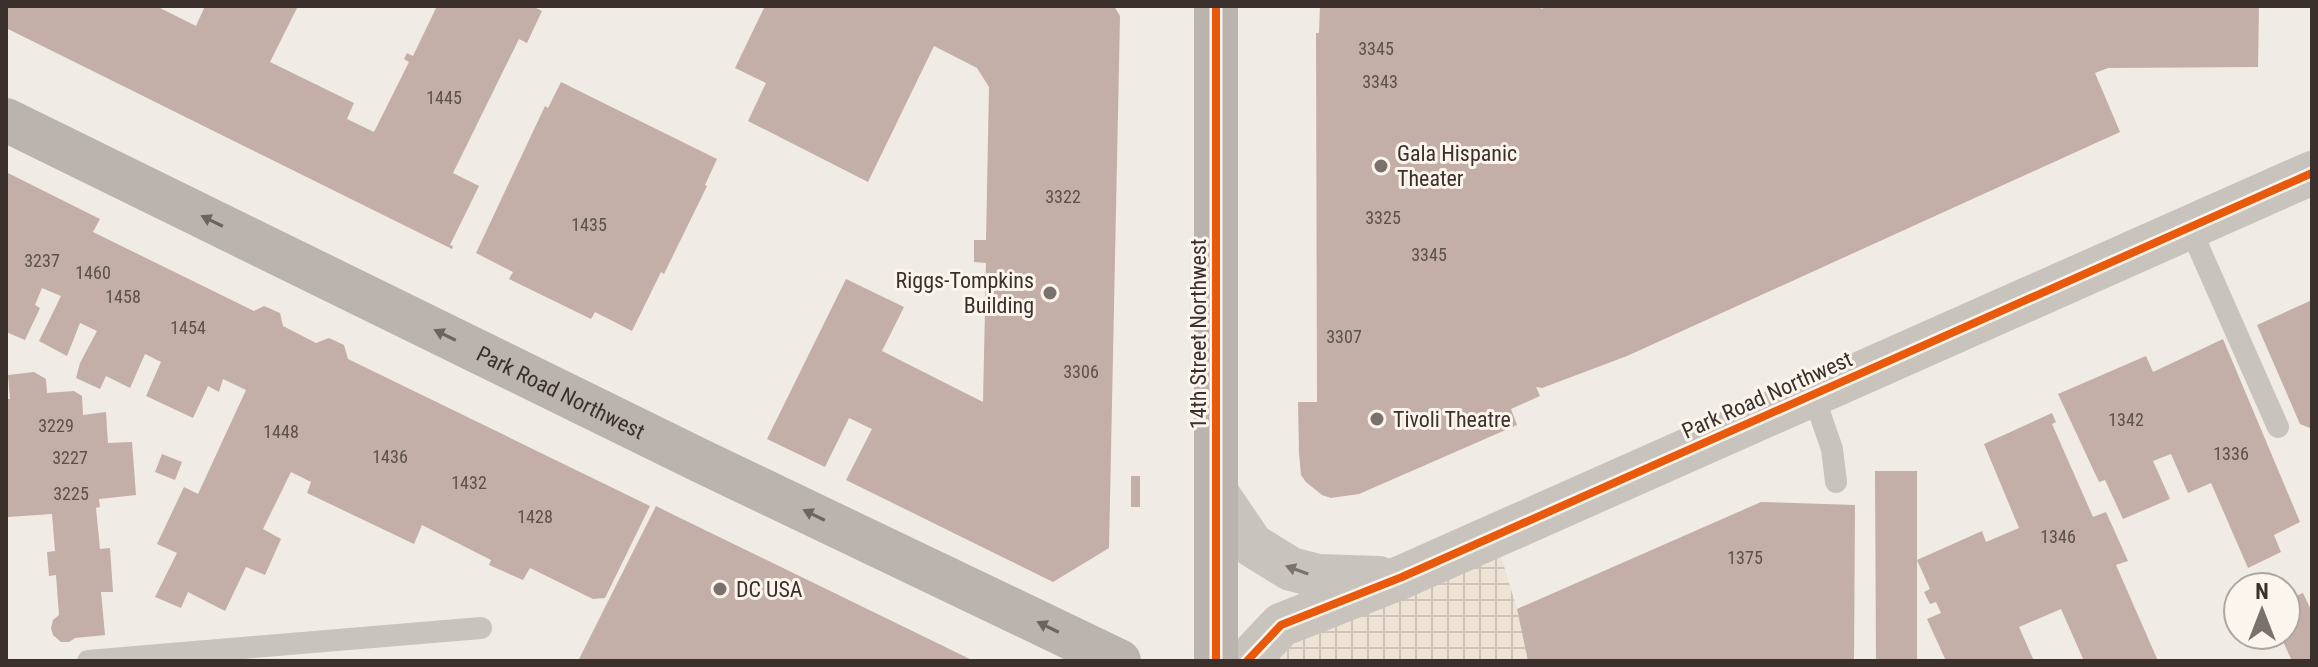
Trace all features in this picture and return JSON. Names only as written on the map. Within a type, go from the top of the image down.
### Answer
[{"type":"main road","name":"14th Street Northwest","points":[[1216,6],[1216,661]]},
{"type":"main road","name":"Park Road Northwest","points":[[6,120],[718,469],[1119,661]]},
{"type":"street","name":"Park Road Northwest","points":[[1247,661],[1281,625],[1402,577],[2312,173]]},
{"type":"street","name":"Park Road Northwest","points":[[1216,492],[1252,545],[1291,569],[1318,576],[1351,579],[1402,577]]},
{"type":"lane","points":[[2190,228],[2278,427]]},
{"type":"lane","points":[[1813,394],[1832,449],[1836,482]]},
{"type":"lane","points":[[88,661],[481,628]]},
{"type":"shaded area","points":[[1500,553],[1517,609],[1528,661],[1266,661],[1283,648]]},
{"type":"building","points":[[6,6],[156,6],[196,26],[205,6],[298,6],[270,62],[354,103],[347,119],[374,132],[409,62],[404,59],[407,53],[413,56],[437,6],[532,6],[542,11],[527,43],[519,39],[453,173],[479,186],[450,245],[452,249],[6,28]]},
{"type":"building","name":"Riggs-Tompkins Building","points":[[765,6],[1114,6],[1120,16],[1109,548],[1053,582],[846,480],[872,429],[849,418],[825,467],[767,439],[846,279],[904,307],[882,351],[983,402],[986,263],[974,262],[974,240],[986,240],[989,87],[977,68],[934,46],[868,182],[748,121],[766,83],[735,68]]},
{"type":"building","points":[[1320,6],[1540,6],[1541,9],[1549,6],[2259,6],[2258,67],[2108,68],[2095,73],[2120,132],[1627,356],[1542,388],[1536,387],[1540,396],[1511,409],[1517,425],[1359,494],[1331,498],[1322,495],[1301,475],[1299,453],[1298,402],[1317,402],[1316,33],[1319,33]]},
{"type":"building","points":[[561,82],[717,159],[664,274],[661,272],[632,331],[595,312],[591,319],[509,279],[513,272],[476,253],[545,106],[548,108]]},
{"type":"building","points":[[6,172],[100,219],[93,232],[254,311],[264,306],[280,313],[283,326],[316,343],[329,338],[344,345],[348,359],[650,506],[605,598],[593,599],[530,568],[523,580],[489,565],[491,560],[422,525],[414,544],[307,493],[311,482],[291,472],[263,529],[281,539],[265,575],[246,567],[225,611],[188,592],[181,608],[155,597],[177,553],[157,544],[184,487],[198,494],[246,390],[223,379],[219,392],[208,386],[193,418],[146,396],[161,362],[145,354],[130,388],[106,376],[100,389],[76,378],[80,363],[97,331],[80,323],[67,356],[39,341],[61,296],[42,288],[35,305],[40,308],[25,340],[6,332]]},
{"type":"building","points":[[2312,300],[2310,428],[2300,424],[2257,325]]},
{"type":"building","points":[[2223,339],[2300,522],[2274,535],[2281,552],[2248,568],[2211,483],[2188,493],[2171,454],[2153,461],[2170,499],[2123,519],[2105,480],[2099,482],[2058,394],[2146,356],[2153,372]]},
{"type":"building","points":[[34,372],[46,379],[47,393],[74,391],[82,396],[83,415],[106,412],[108,443],[132,442],[136,495],[99,499],[100,507],[96,508],[100,549],[110,548],[113,592],[101,592],[105,635],[61,642],[53,635],[53,620],[59,615],[56,575],[49,576],[47,552],[55,551],[52,514],[8,517],[8,375]]},
{"type":"building","points":[[2052,413],[2056,422],[2052,424],[2093,517],[2106,512],[2128,561],[2116,565],[2158,661],[2084,661],[2061,609],[2019,627],[2034,661],[1946,661],[1927,619],[1941,613],[1936,602],[1930,604],[1924,592],[1930,589],[1917,560],[1982,531],[1986,542],[2019,528],[1984,444]]},
{"type":"building","points":[[162,454],[182,462],[175,480],[155,472]]},
{"type":"building","points":[[1875,471],[1917,471],[1917,661],[1876,661]]},
{"type":"building","points":[[1131,476],[1140,476],[1140,507],[1131,507]]},
{"type":"building","points":[[1761,502],[1855,505],[1854,661],[1528,661],[1517,609]]},
{"type":"building","name":"DC USA","points":[[656,506],[676,516],[974,661],[578,661]]},
{"type":"building","points":[[2302,593],[2312,612],[2312,661],[2292,661],[2287,651],[2302,651]]},
{"type":"cycle path","points":[[1216,6],[1216,661]]},
{"type":"cycle path","points":[[1247,661],[1281,625],[1402,577],[2312,173]]},
{"type":"place","name":"Gala Hispanic Theater","points":[[1381,166]]},
{"type":"place","name":"Riggs-Tompkins Building","points":[[1050,293]]},
{"type":"place","name":"Tivoli Theatre","points":[[1377,419]]},
{"type":"place","name":"DC USA","points":[[720,589]]}]
